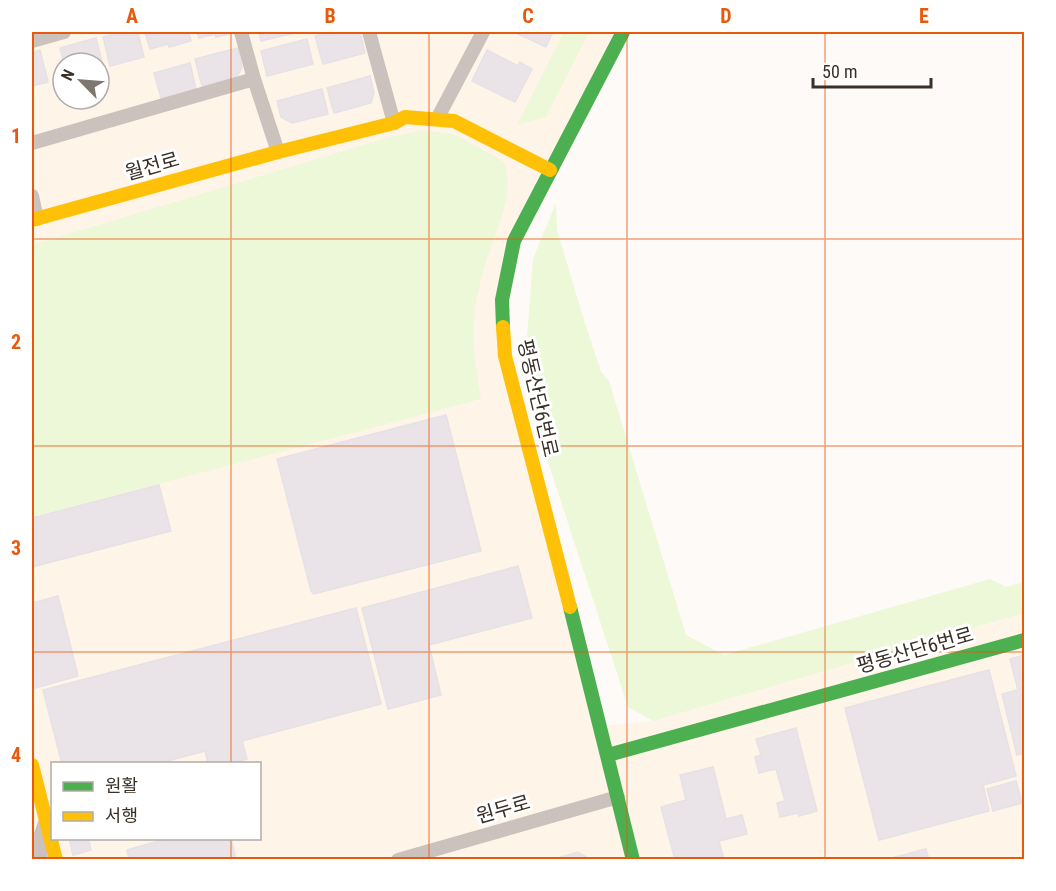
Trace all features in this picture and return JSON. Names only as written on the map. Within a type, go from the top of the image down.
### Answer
[{"type":"street","points":[[32,41],[64,32]]},
{"type":"street","points":[[241,32],[278,152]]},
{"type":"street","points":[[369,32],[394,123]]},
{"type":"street","points":[[437,119],[483,32]]},
{"type":"street","name":"평동산단6번로","points":[[623,32],[514,242],[502,300],[505,356],[633,860]]},
{"type":"street","points":[[32,143],[254,79]]},
{"type":"street","name":"월전로","points":[[32,196],[34,220],[278,152],[394,123],[405,117],[454,121],[550,170]]},
{"type":"street","name":"평동산단6번로","points":[[608,755],[1024,640]]},
{"type":"street","points":[[32,765],[56,860]]},
{"type":"street","name":"원두로","points":[[398,860],[618,797]]},
{"type":"street","points":[[40,860],[39,840],[46,820]]},
{"type":"shaded area","points":[[32,32],[623,32],[514,241],[505,356],[601,726],[653,721],[1024,613],[1024,859],[32,859]]},
{"type":"green space","points":[[564,32],[589,32],[546,117],[517,125]]},
{"type":"green space","points":[[426,130],[457,135],[504,162],[507,175],[506,199],[477,295],[474,317],[474,348],[481,399],[32,517],[32,245],[390,137]]},
{"type":"green space","points":[[556,203],[557,230],[583,317],[601,372],[609,381],[686,635],[724,655],[990,579],[1006,587],[1024,582],[1024,613],[653,721],[628,707],[543,446],[534,399],[527,337],[533,259]]},
{"type":"building","points":[[122,32],[132,32],[132,35],[138,33],[144,57],[111,66],[111,51],[106,51],[103,37]]},
{"type":"building","points":[[145,32],[189,32],[191,41],[150,49]]},
{"type":"building","points":[[197,32],[234,32],[234,33],[199,38]]},
{"type":"building","points":[[259,32],[299,32],[261,41]]},
{"type":"building","points":[[331,32],[360,32],[365,53],[323,64],[315,36]]},
{"type":"building","points":[[514,32],[553,32],[546,47]]},
{"type":"building","points":[[96,38],[99,51],[61,51],[60,48]]},
{"type":"building","points":[[307,39],[313,64],[267,76],[261,51]]},
{"type":"building","points":[[238,48],[242,67],[237,77],[202,86],[195,59]]},
{"type":"building","points":[[40,50],[48,82],[32,86],[32,53]]},
{"type":"building","points":[[487,50],[518,66],[520,62],[532,69],[515,102],[472,81]]},
{"type":"building","points":[[190,63],[196,89],[161,98],[154,73]]},
{"type":"building","points":[[370,76],[374,93],[371,103],[334,113],[327,88]]},
{"type":"building","points":[[322,89],[328,114],[292,123],[281,117],[277,101]]},
{"type":"building","points":[[446,415],[481,551],[314,594],[311,591],[277,459]]},
{"type":"building","points":[[159,485],[171,531],[32,567],[32,518]]},
{"type":"building","points":[[518,566],[532,618],[429,645],[441,695],[388,709],[362,608]]},
{"type":"building","points":[[58,596],[78,676],[32,689],[32,603]]},
{"type":"building","points":[[356,608],[381,704],[242,741],[247,759],[236,762],[208,762],[205,751],[164,762],[61,762],[43,690]]},
{"type":"building","points":[[1024,655],[1024,753],[1017,755],[1002,694],[1018,690],[1010,659]]},
{"type":"building","points":[[989,670],[1016,776],[983,785],[989,811],[879,840],[845,708]]},
{"type":"building","points":[[796,728],[817,811],[799,816],[798,813],[780,817],[777,803],[785,801],[776,769],[759,773],[755,757],[761,755],[756,739]]},
{"type":"building","points":[[713,767],[726,819],[742,815],[747,834],[719,841],[724,860],[675,860],[661,807],[686,800],[680,775]]},
{"type":"building","points":[[1016,781],[1022,803],[993,811],[987,789]]},
{"type":"building","points":[[69,840],[88,840],[91,850],[73,855]]},
{"type":"building","points":[[162,840],[231,840],[236,860],[129,860],[127,850]]},
{"type":"building","points":[[926,849],[929,860],[884,860]]},
{"type":"building","points":[[578,852],[591,860],[551,860]]},
{"type":"traffic: fast","points":[[503,327],[502,300],[514,241],[623,32]]},
{"type":"traffic: fast","points":[[570,607],[633,860]]},
{"type":"traffic: fast","points":[[608,755],[1024,640]]},
{"type":"traffic: slow","points":[[32,220],[278,152],[394,123],[405,117],[454,121],[550,170]]},
{"type":"traffic: slow","points":[[503,327],[505,356],[570,607]]},
{"type":"traffic: slow","points":[[32,765],[56,860]]}]
